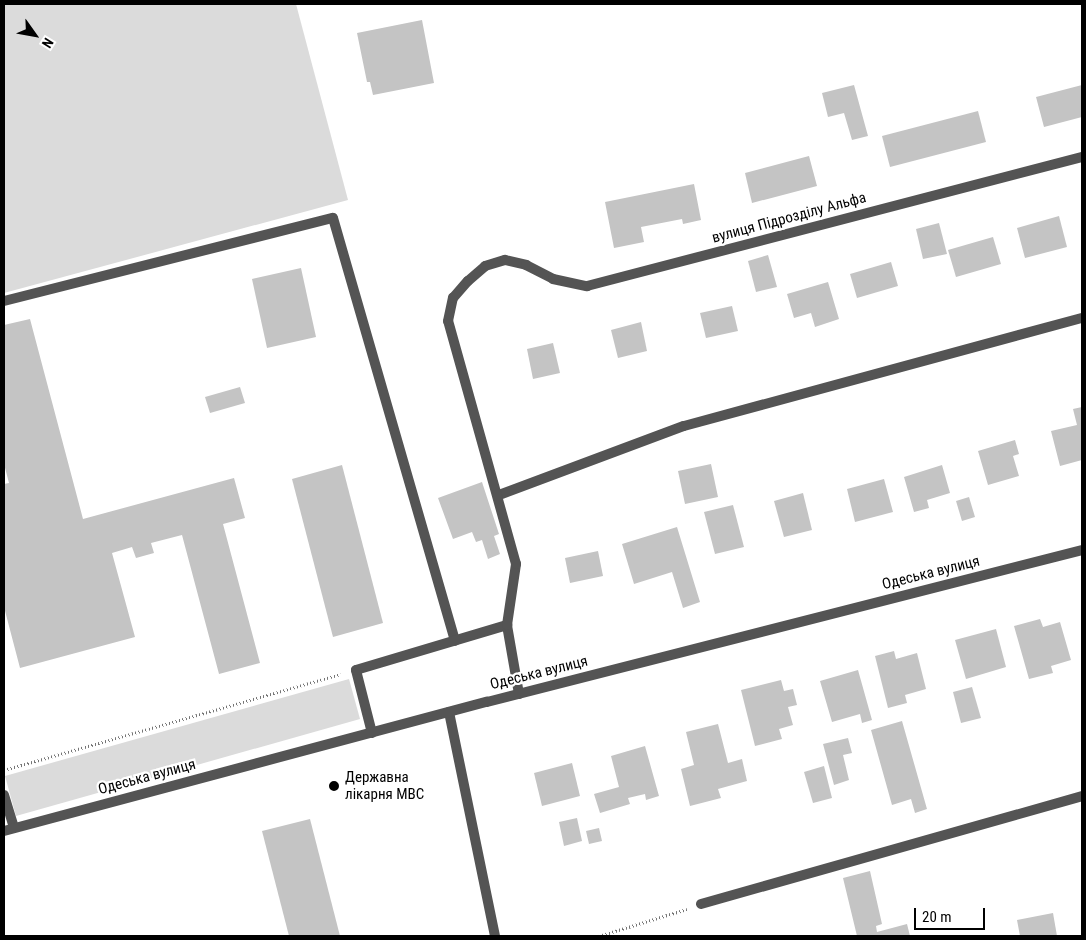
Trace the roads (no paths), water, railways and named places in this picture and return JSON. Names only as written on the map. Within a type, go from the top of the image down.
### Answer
[{"type":"street","name":"вулиця Підрозділу Альфа","points":[[499,495],[448,321],[453,298],[485,266],[505,260],[526,265],[553,279],[587,286],[1082,157]]},
{"type":"street","points":[[4,301],[333,218],[455,641]]},
{"type":"street","points":[[519,694],[507,625],[516,564],[499,495],[684,426],[1082,318]]},
{"type":"street","name":"Одеська вулиця","points":[[9,829],[449,712],[1082,550]]},
{"type":"street","points":[[372,733],[356,670],[507,625]]},
{"type":"street","points":[[449,712],[495,936]]},
{"type":"street","points":[[4,796],[9,829]]},
{"type":"street","points":[[701,904],[1082,796]]},
{"type":"place","name":"Державна лікарня МВС","points":[[334,786]]}]
